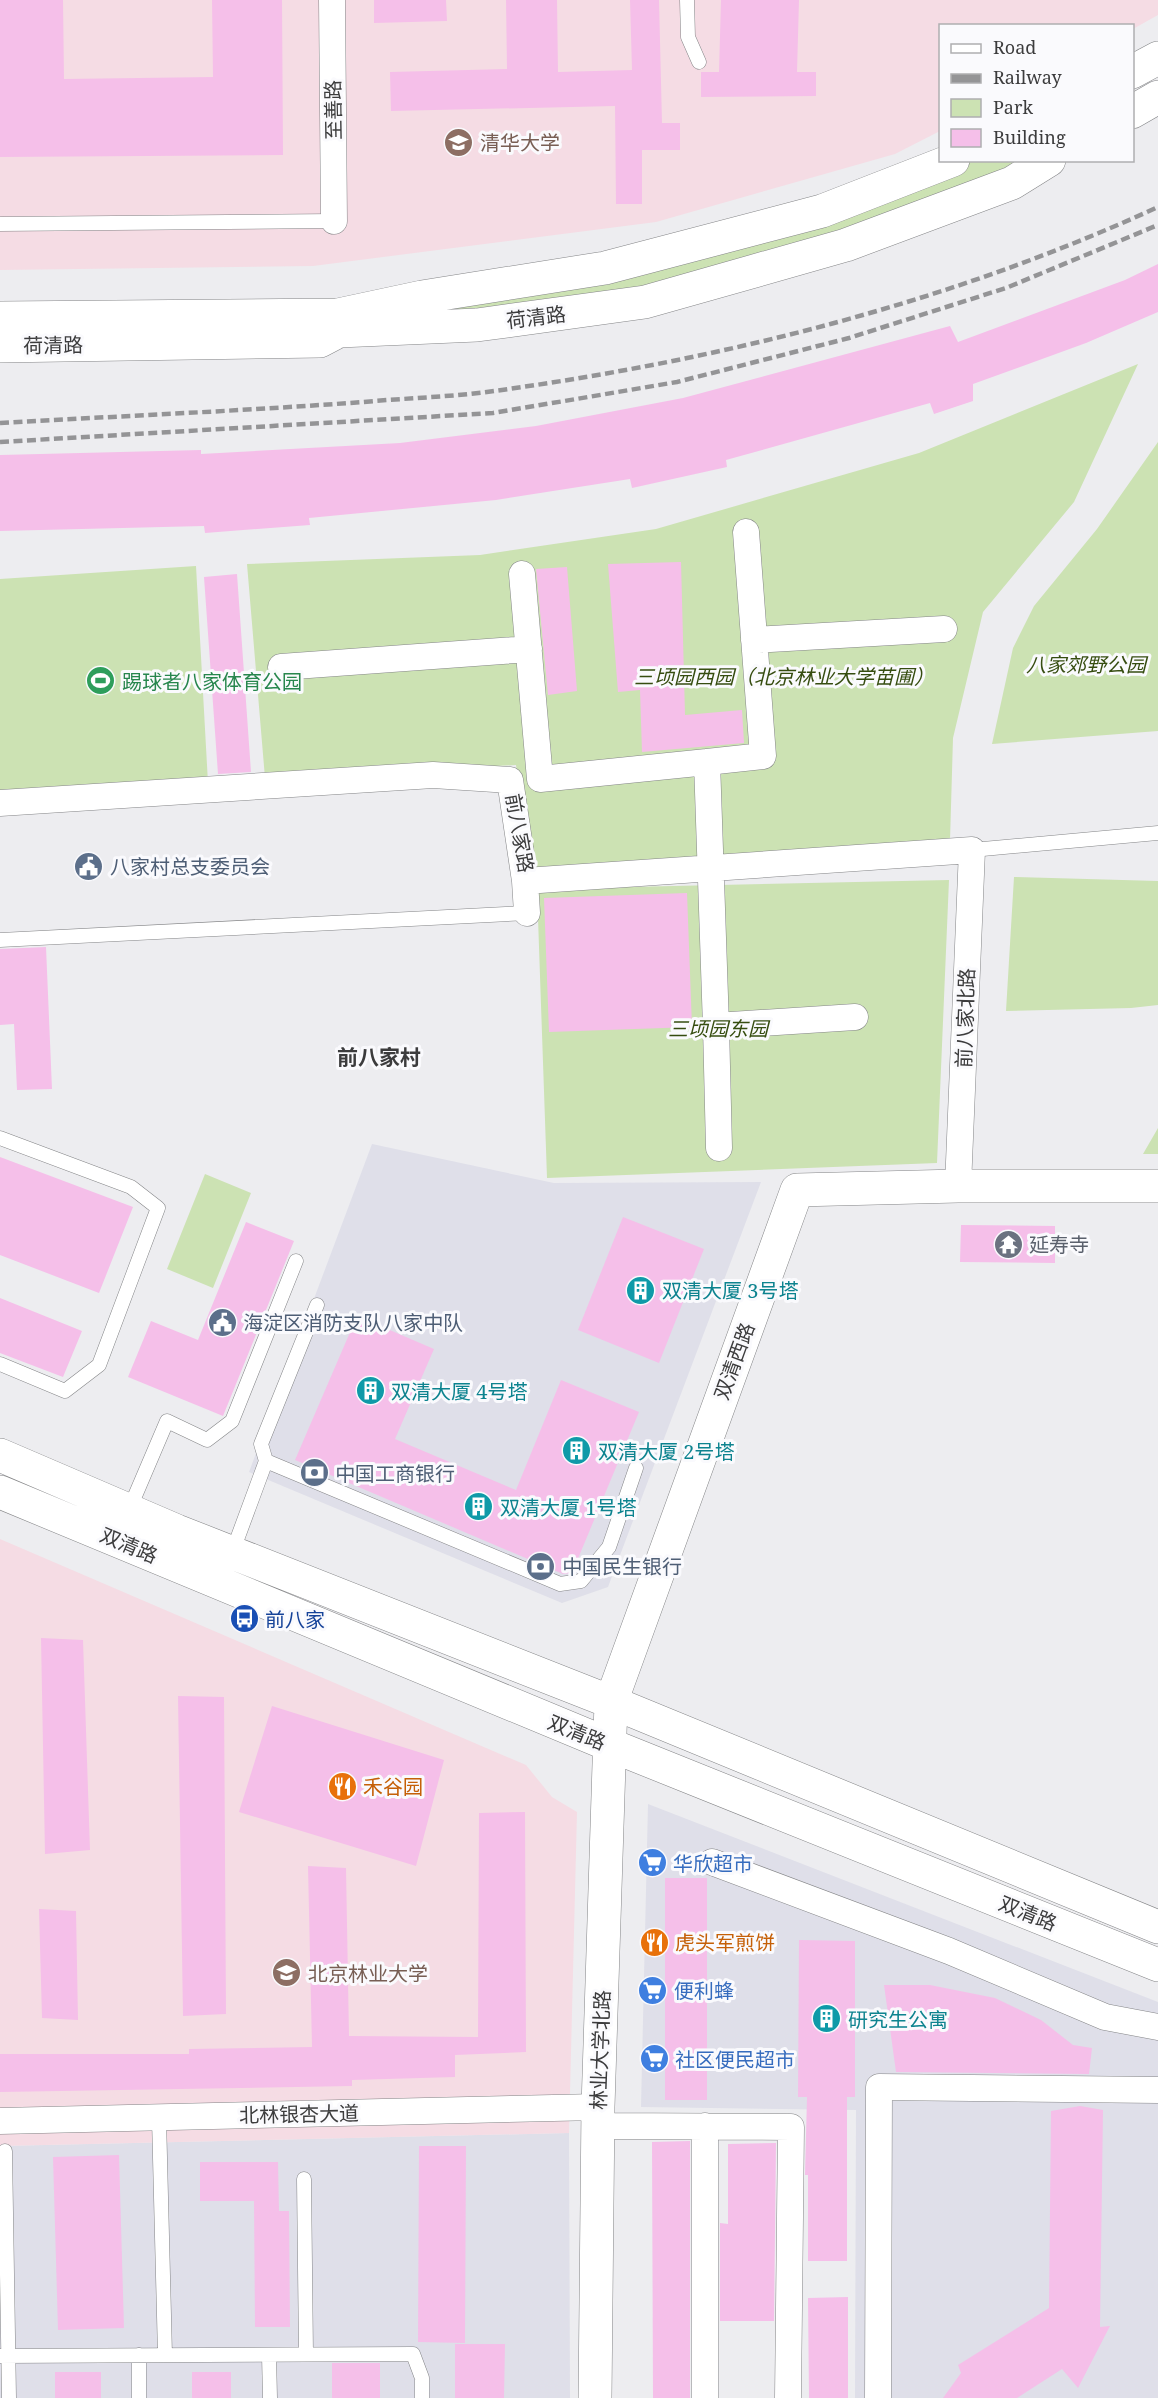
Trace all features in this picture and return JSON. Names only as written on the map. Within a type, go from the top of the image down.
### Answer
[{"type":"main road","points":[[1134,71],[1158,58]]},
{"type":"main road","points":[[1134,111],[1158,97]]},
{"type":"main road","name":"荷清路","points":[[0,318],[338,315],[422,297],[605,268],[822,211],[948,162]]},
{"type":"main road","name":"荷清路","points":[[0,346],[320,342],[339,331],[477,325],[645,303],[846,245],[1011,183],[1046,162]]},
{"type":"main road","name":"双清西路","points":[[611,1702],[797,1190],[958,1186],[1158,1186]]},
{"type":"main road","name":"双清路","points":[[0,1455],[232,1553],[611,1702],[1158,1927]]},
{"type":"main road","name":"双清路","points":[[0,1492],[610,1745],[1158,1965]]},
{"type":"main road","name":"林业大学北路","points":[[595,2398],[598,2116],[611,1702]]},
{"type":"street","name":"至善路","points":[[332,0],[334,220]]},
{"type":"street","points":[[522,574],[540,778],[763,756],[746,532]]},
{"type":"street","points":[[754,640],[944,629]]},
{"type":"street","points":[[281,667],[529,649]]},
{"type":"street","points":[[707,762],[713,868],[719,1148]]},
{"type":"street","name":"前八家路","points":[[0,804],[433,775],[510,780],[525,881],[972,850]]},
{"type":"street","name":"前八家北路","points":[[958,1186],[972,850]]},
{"type":"street","points":[[525,881],[527,913]]},
{"type":"street","points":[[716,1026],[855,1017]]},
{"type":"street","points":[[712,1862],[949,1951],[1105,2017],[1158,2027]]},
{"type":"street","points":[[879,2398],[879,2087],[1158,2090]]},
{"type":"street","name":"北林银杏大道","points":[[0,2121],[598,2116],[705,2126],[791,2127],[788,2398]]},
{"type":"street","points":[[705,2126],[705,2398]]},
{"type":"lane","points":[[687,0],[688,37],[699,62]]},
{"type":"lane","points":[[0,224],[334,220]]},
{"type":"lane","points":[[972,850],[1158,833]]},
{"type":"lane","points":[[0,940],[527,913]]},
{"type":"lane","points":[[0,1138],[130,1187],[158,1208],[99,1365],[65,1391],[0,1364]]},
{"type":"lane","points":[[129,1510],[167,1422],[207,1440],[232,1421],[296,1261]]},
{"type":"lane","points":[[232,1553],[266,1461],[261,1444],[317,1305]]},
{"type":"lane","points":[[266,1461],[560,1584],[581,1581],[609,1547],[636,1468]]},
{"type":"lane","points":[[159,2118],[165,2355]]},
{"type":"lane","points":[[5,2151],[4,2356],[9,2398]]},
{"type":"lane","points":[[304,2179],[306,2354]]},
{"type":"lane","points":[[4,2356],[412,2354],[422,2378],[422,2398]]},
{"type":"lane","points":[[139,2355],[139,2398]]},
{"type":"lane","points":[[269,2355],[270,2398]]},
{"type":"shaded area","name":"清华大学","points":[[0,0],[1158,0],[1158,15],[1134,28],[1134,24],[939,24],[939,132],[895,154],[656,222],[313,266],[0,270]]},
{"type":"shaded area","points":[[372,1144],[554,1183],[761,1182],[608,1587],[562,1603],[249,1472]]},
{"type":"shaded area","name":"北京林业大学","points":[[0,1539],[526,1765],[552,1797],[577,1812],[569,2133],[0,2146]]},
{"type":"shaded area","points":[[648,1804],[1158,2002],[1158,2398],[855,2398],[856,2110],[641,2107]]},
{"type":"shaded area","points":[[569,2133],[570,2398],[0,2398],[0,2146]]},
{"type":"green space","points":[[957,162],[1022,162],[918,207],[623,295],[446,311],[443,297]]},
{"type":"green space","name":"三顷园西园（北京林业大学苗圃）","points":[[1138,364],[1074,502],[983,612],[953,738],[950,841],[529,871],[516,765],[265,778],[247,564],[480,555],[656,529],[919,453]]},
{"type":"green space","name":"八家郊野公园","points":[[1158,442],[1158,731],[992,744],[1013,648],[1034,606],[1097,529]]},
{"type":"green space","name":"踢球者八家体育公园","points":[[196,566],[208,783],[0,793],[0,579]]},
{"type":"green space","points":[[1014,877],[1158,881],[1158,1005],[1131,1008],[1006,1011]]},
{"type":"green space","name":"三顷园东园","points":[[949,880],[937,1163],[547,1178],[537,889]]},
{"type":"green space","points":[[1158,1128],[1158,1154],[1143,1154]]},
{"type":"green space","points":[[205,1174],[251,1193],[213,1288],[167,1269]]},
{"type":"building","points":[[0,0],[63,0],[64,79],[213,77],[212,0],[282,0],[283,155],[0,157]]},
{"type":"building","points":[[374,0],[446,0],[447,21],[374,23]]},
{"type":"building","points":[[506,0],[557,0],[558,72],[632,70],[630,0],[659,0],[662,123],[680,123],[680,150],[642,150],[642,204],[616,204],[615,106],[391,111],[390,72],[507,69]]},
{"type":"building","points":[[721,0],[799,0],[797,72],[816,72],[816,96],[701,97],[701,72],[719,72]]},
{"type":"building","points":[[1158,264],[1158,312],[1086,343],[973,384],[973,401],[934,414],[930,403],[726,460],[727,467],[632,488],[630,479],[496,500],[309,518],[310,525],[205,533],[204,526],[0,531],[0,455],[201,450],[201,454],[400,443],[536,426],[683,398],[950,326],[958,342],[1125,280]]},
{"type":"building","points":[[681,562],[685,715],[742,710],[744,743],[642,752],[640,690],[618,692],[608,564]]},
{"type":"building","points":[[567,567],[577,691],[548,695],[536,569]]},
{"type":"building","points":[[237,574],[251,772],[218,774],[204,577]]},
{"type":"building","points":[[687,893],[692,1027],[549,1032],[544,898]]},
{"type":"building","points":[[46,947],[52,1089],[17,1090],[14,1024],[0,1025],[0,949]]},
{"type":"building","points":[[0,1157],[133,1207],[99,1293],[0,1255]]},
{"type":"building","name":"双清大厦 3号塔","points":[[623,1217],[704,1249],[659,1363],[578,1330]]},
{"type":"building","points":[[246,1222],[294,1241],[223,1416],[128,1377],[151,1321],[198,1340]]},
{"type":"building","name":"延寿寺","points":[[961,1225],[1055,1226],[1055,1263],[960,1262]]},
{"type":"building","points":[[0,1298],[82,1331],[63,1377],[0,1353]]},
{"type":"building","points":[[357,1316],[434,1349],[395,1439],[516,1490],[561,1380],[639,1412],[572,1573],[563,1574],[295,1460]]},
{"type":"building","points":[[41,1638],[83,1640],[90,1850],[45,1854]]},
{"type":"building","points":[[178,1696],[224,1697],[226,2014],[183,2016]]},
{"type":"building","name":"禾谷园","points":[[272,1706],[444,1760],[416,1866],[239,1812]]},
{"type":"building","points":[[525,1812],[526,2052],[455,2055],[455,2077],[352,2080],[352,2086],[0,2092],[0,2054],[189,2054],[189,2049],[312,2047],[308,1866],[346,1868],[349,2036],[478,2037],[479,1813]]},
{"type":"building","points":[[665,1878],[707,1878],[707,2100],[665,2100]]},
{"type":"building","points":[[39,1909],[76,1911],[78,2020],[42,2018]]},
{"type":"building","points":[[799,1940],[855,1941],[855,2097],[847,2097],[847,2261],[808,2261],[808,2175],[805,2175],[807,2097],[798,2097]]},
{"type":"building","points":[[884,1985],[930,1985],[995,1998],[1041,2020],[1073,2045],[1092,2048],[1089,2074],[896,2072]]},
{"type":"building","points":[[1080,2106],[1103,2110],[1100,2327],[1110,2326],[1078,2388],[1062,2369],[1017,2398],[943,2398],[961,2373],[958,2365],[1049,2308],[1051,2111]]},
{"type":"building","points":[[690,2141],[690,2398],[653,2398],[652,2142]]},
{"type":"building","points":[[776,2143],[774,2321],[720,2321],[720,2223],[728,2224],[728,2144]]},
{"type":"building","points":[[419,2146],[466,2146],[465,2343],[418,2342]]},
{"type":"building","points":[[119,2155],[124,2328],[58,2330],[53,2157]]},
{"type":"building","points":[[200,2162],[278,2162],[279,2211],[289,2211],[290,2327],[255,2327],[254,2201],[200,2201]]},
{"type":"building","points":[[848,2297],[848,2398],[809,2398],[808,2298]]},
{"type":"building","points":[[455,2344],[505,2344],[504,2398],[455,2398]]},
{"type":"building","points":[[332,2363],[380,2363],[380,2398],[332,2398]]},
{"type":"building","points":[[55,2372],[101,2372],[101,2398],[55,2398]]},
{"type":"building","points":[[192,2372],[231,2372],[231,2398],[192,2398]]},
{"type":"railway","points":[[0,423],[462,395],[664,363],[833,323],[916,299],[998,272],[1158,207]]},
{"type":"railway","points":[[0,442],[493,413],[677,382],[849,338],[1006,288],[1158,225]]},
{"type":"place","name":"清华大学","points":[[459,142]]},
{"type":"place","name":"踢球者八家体育公园","points":[[101,681]]},
{"type":"place","name":"八家村总支委员会","points":[[89,866]]},
{"type":"place","name":"延寿寺","points":[[1008,1244]]},
{"type":"place","name":"双清大厦 3号塔","points":[[641,1290]]},
{"type":"place","name":"海淀区消防支队八家中队","points":[[222,1322]]},
{"type":"place","name":"双清大厦 4号塔","points":[[370,1391]]},
{"type":"place","name":"双清大厦 2号塔","points":[[577,1451]]},
{"type":"place","name":"中国工商银行","points":[[314,1473]]},
{"type":"place","name":"双清大厦 1号塔","points":[[479,1507]]},
{"type":"place","name":"中国民生银行","points":[[541,1566]]},
{"type":"place","name":"前八家","points":[[244,1619]]},
{"type":"place","name":"禾谷园","points":[[342,1786]]},
{"type":"place","name":"华欣超市","points":[[652,1863]]},
{"type":"place","name":"虎头军煎饼","points":[[654,1942]]},
{"type":"place","name":"北京林业大学","points":[[287,1973]]},
{"type":"place","name":"便利蜂","points":[[653,1990]]},
{"type":"place","name":"研究生公寓","points":[[827,2019]]},
{"type":"place","name":"社区便民超市","points":[[654,2059]]},
{"type":"district","name":"前八家村","points":[[379,1057]]}]
